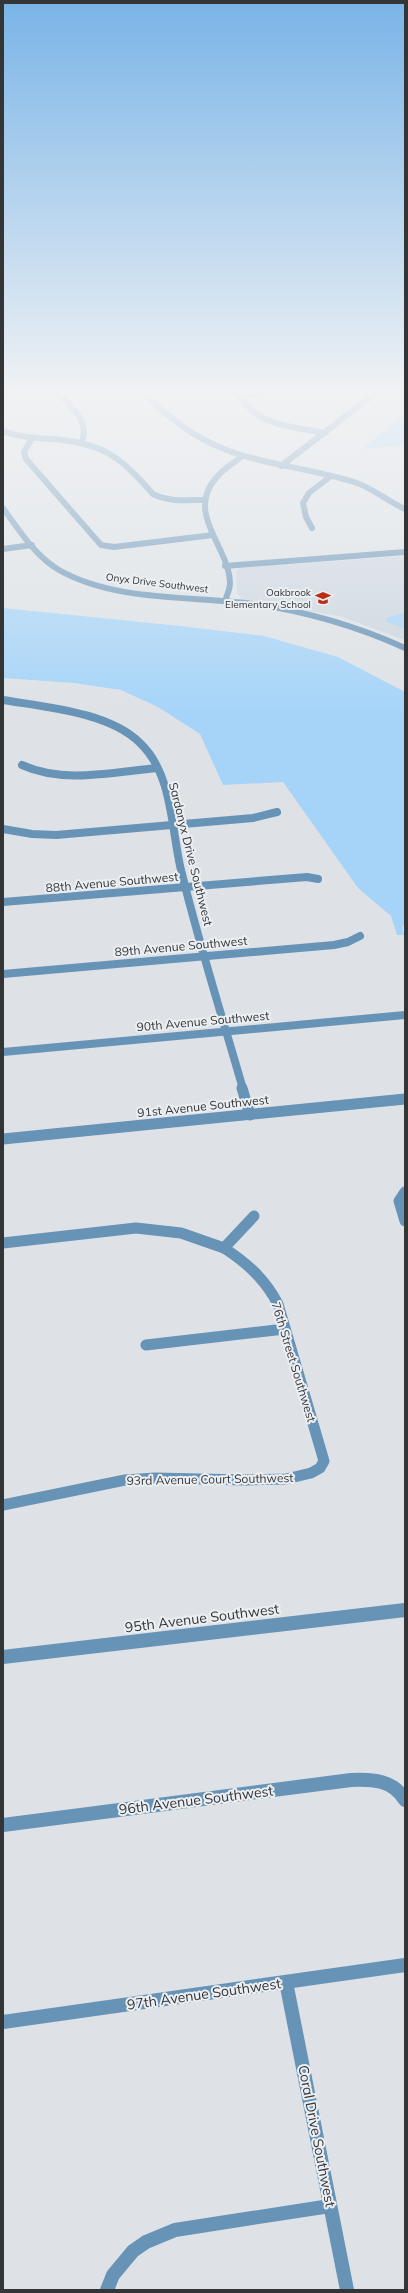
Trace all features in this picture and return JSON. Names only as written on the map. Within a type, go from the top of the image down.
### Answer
[{"type":"street","points":[[60,499],[97,543],[108,547],[213,536]]},
{"type":"street","points":[[164,499],[171,501],[203,500],[206,521],[225,566],[230,586],[225,601]]},
{"type":"street","points":[[305,499],[302,502],[302,508],[312,528]]},
{"type":"street","points":[[389,499],[405,509]]},
{"type":"street","name":"Onyx Drive Southwest","points":[[3,508],[32,545],[57,570],[94,585],[287,610],[366,632],[405,648]]},
{"type":"street","points":[[3,549],[32,545]]},
{"type":"street","points":[[225,566],[405,552]]},
{"type":"street","name":"Sardonyx Drive Southwest","points":[[3,700],[93,718],[111,724],[143,746],[150,754],[157,768],[186,888],[250,1115]]},
{"type":"street","points":[[22,765],[35,771],[60,775],[157,768]]},
{"type":"street","points":[[3,829],[48,835],[253,818],[277,812]]},
{"type":"street","name":"88th Avenue Southwest","points":[[3,902],[307,877],[318,879]]},
{"type":"street","name":"89th Avenue Southwest","points":[[3,974],[334,945],[348,942],[360,936]]},
{"type":"street","name":"90th Avenue Southwest","points":[[3,1052],[405,1015]]},
{"type":"street","name":"91st Avenue Southwest","points":[[3,1139],[405,1099]]},
{"type":"street","points":[[405,1192],[399,1201],[405,1221]]},
{"type":"street","points":[[224,1248],[254,1216]]},
{"type":"street","name":"76th Street Southwest","points":[[3,1243],[136,1228],[181,1233],[224,1248],[249,1265],[263,1279],[278,1304],[324,1461],[322,1468]]},
{"type":"street","points":[[146,1345],[285,1329]]},
{"type":"street","name":"93rd Avenue Court Southwest","points":[[3,1505],[89,1486],[143,1478],[261,1480],[306,1476],[322,1468]]},
{"type":"street","name":"95th Avenue Southwest","points":[[3,1657],[405,1610]]},
{"type":"street","name":"96th Avenue Southwest","points":[[3,1824],[376,1778],[388,1783],[398,1790],[405,1800]]},
{"type":"street","name":"97th Avenue Southwest","points":[[3,2022],[405,1965]]},
{"type":"street","name":"Coral Drive Southwest","points":[[286,1982],[348,2290]]},
{"type":"street","points":[[107,2290],[113,2275],[133,2252],[146,2242],[175,2230],[330,2206]]},
{"type":"shaded area","name":"Oakbrook Elementary School","points":[[405,556],[405,640],[339,616],[242,599],[237,593],[236,572],[240,568]]},
{"type":"shaded area","points":[[3,608],[264,636],[338,657],[405,692],[405,927],[402,925],[404,935],[397,935],[391,916],[358,888],[283,782],[223,785],[200,734],[158,707],[121,690],[74,683],[3,678]]},
{"type":"shaded area","points":[[405,612],[405,629],[387,622],[386,618]]},
{"type":"place","name":"Oakbrook Elementary School","points":[[323,598]]}]
